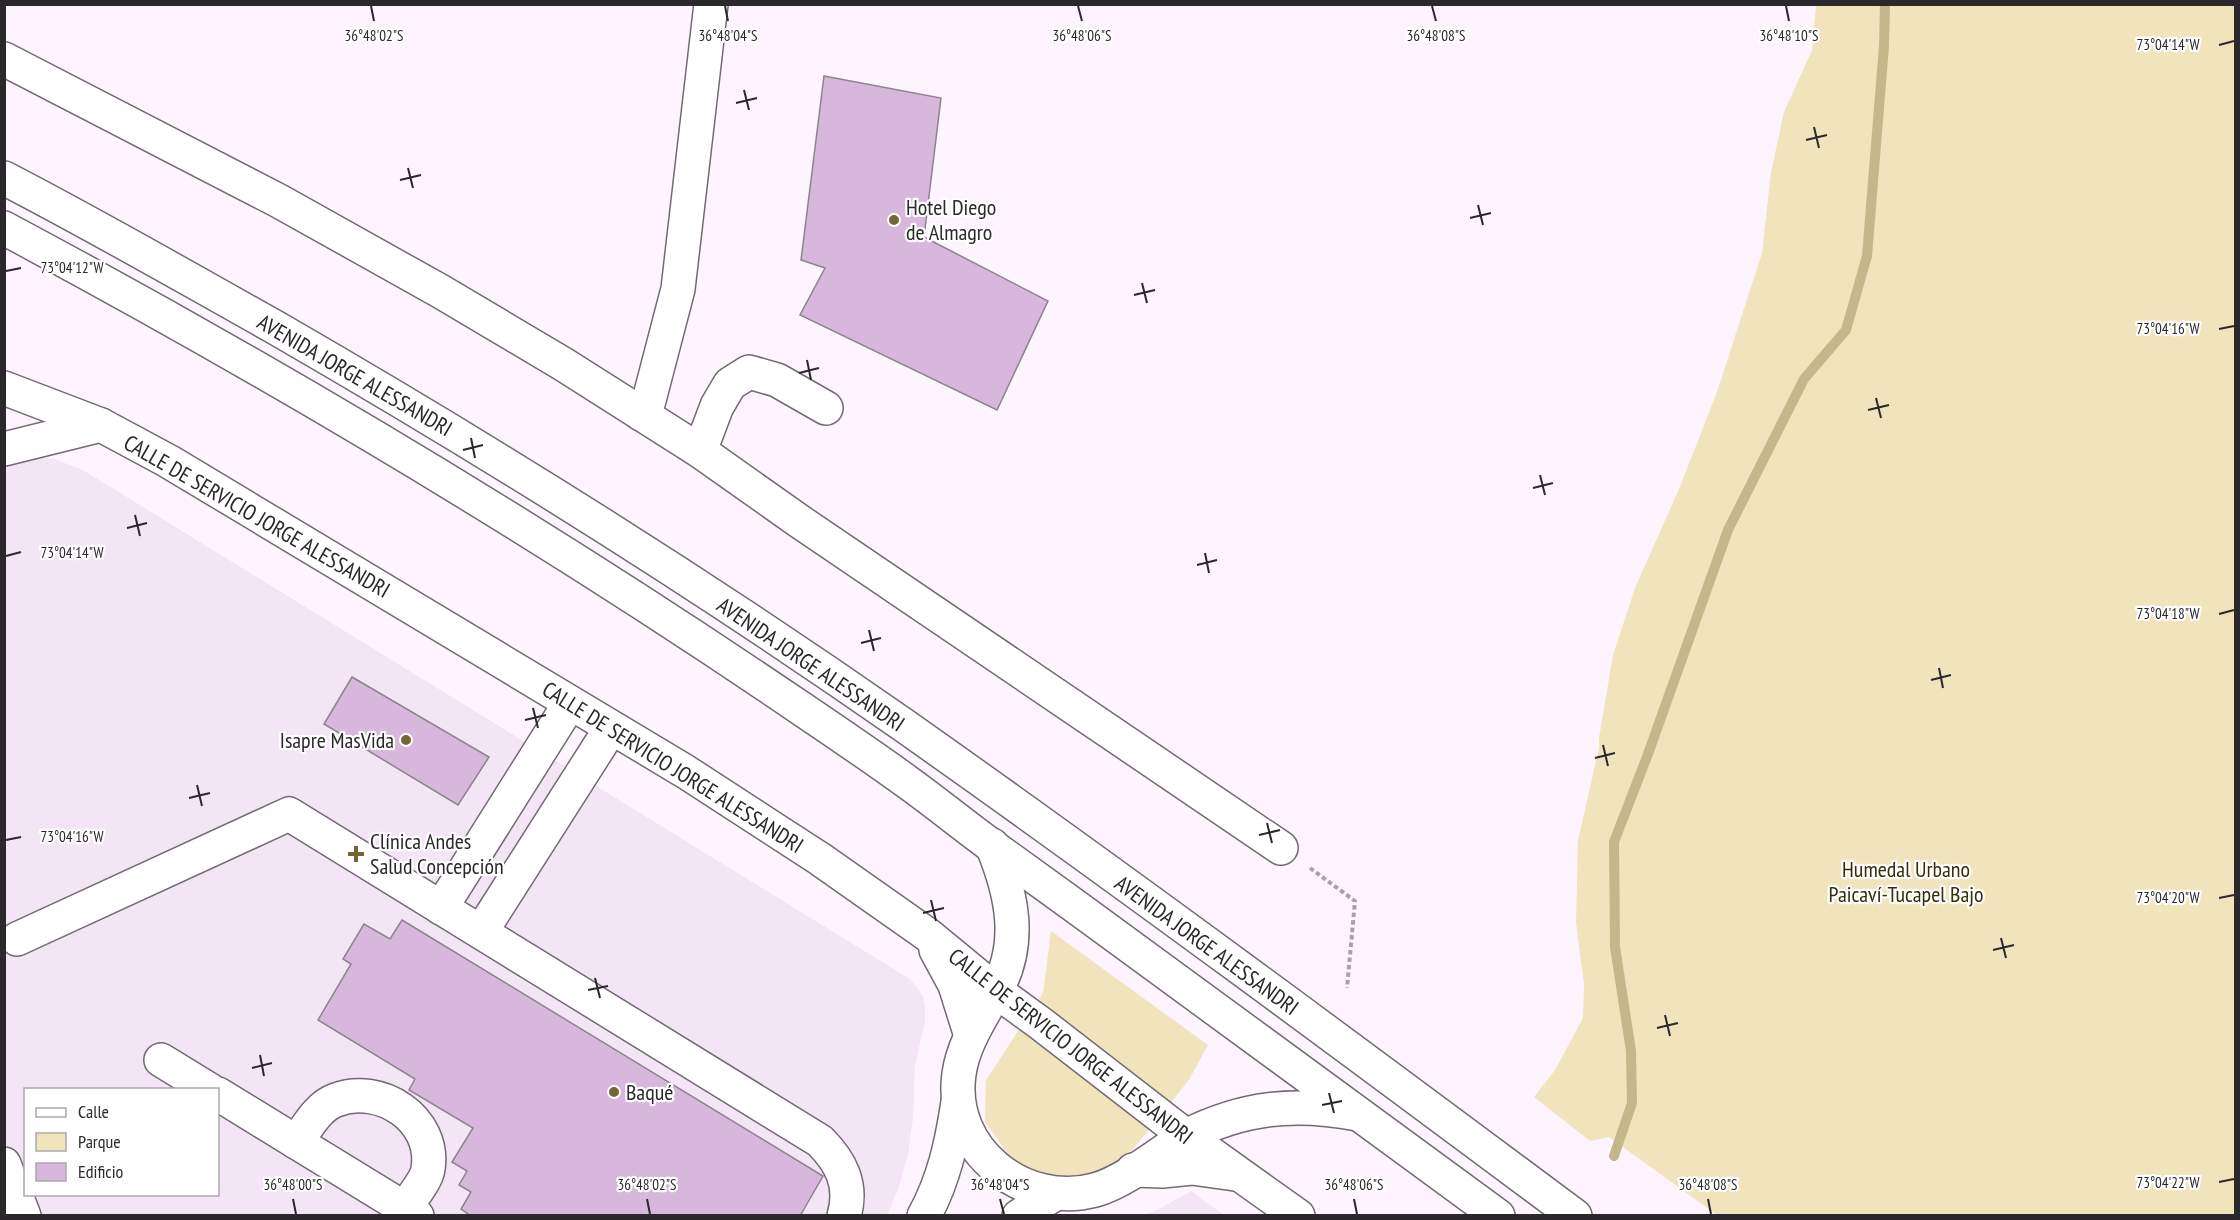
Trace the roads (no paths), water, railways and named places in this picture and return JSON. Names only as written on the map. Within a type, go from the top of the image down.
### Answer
[{"type":"main road","points":[[641,414],[648,404],[678,289],[711,4]]},
{"type":"main road","points":[[4,59],[279,201],[440,291],[563,364],[700,451],[799,521],[1281,848]]},
{"type":"main road","name":"AVENIDA JORGE ALESSANDRI","points":[[4,178],[190,279],[401,400],[559,497],[729,608],[900,723],[1289,1004],[1575,1215]]},
{"type":"main road","name":"AVENIDA JORGE ALESSANDRI","points":[[4,228],[119,289],[376,438],[550,545],[796,705],[910,784],[1149,957],[1498,1215]]},
{"type":"main road","points":[[700,451],[717,406],[730,384],[749,372],[777,380],[826,408]]},
{"type":"main road","name":"CALLE DE SERVICIO JORGE ALESSANDRI","points":[[4,388],[101,425],[168,460],[686,772],[811,853],[928,935],[996,991],[1185,1136],[1298,1215]]},
{"type":"main road","points":[[4,449],[101,425]]},
{"type":"main road","points":[[441,908],[570,703]]},
{"type":"main road","points":[[482,933],[611,728]]},
{"type":"main road","points":[[18,939],[289,814],[820,1141],[842,1167],[847,1185],[848,1204],[844,1215]]},
{"type":"main road","points":[[924,1215],[944,1172],[953,1135],[958,1076],[963,1055],[1006,973],[1013,928],[1010,900],[1003,872],[992,845]]},
{"type":"main road","points":[[928,935],[955,985],[971,1036]]},
{"type":"main road","points":[[161,1060],[208,1088]]},
{"type":"main road","points":[[219,1095],[296,1142],[411,1212],[428,1171],[428,1153],[423,1135],[413,1120],[400,1107],[386,1099],[369,1095],[352,1095],[335,1100],[321,1108],[296,1142]]},
{"type":"main road","points":[[958,1097],[962,1118],[971,1138],[982,1155],[997,1170],[1015,1182],[1034,1190],[1055,1194],[1076,1194],[1096,1190],[1116,1182],[1185,1136],[1208,1125],[1257,1110],[1292,1106],[1327,1108],[1361,1114]]},
{"type":"main road","points":[[4,1164],[24,1215]]},
{"type":"main road","points":[[1133,1170],[1162,1171],[1192,1168],[1242,1175]]},
{"type":"main road","points":[[1019,1215],[1055,1194]]},
{"type":"waterway","points":[[1614,1156],[1632,1103],[1631,1051],[1615,947],[1614,842],[1728,530],[1804,379],[1846,330],[1867,256],[1884,46],[1885,4]]},
{"type":"place","name":"Hotel Diego de Almagro","points":[[894,220]]},
{"type":"place","name":"Isapre MasVida","points":[[406,740]]},
{"type":"place","name":"Clínica Andes Salud Concepción","points":[[356,854]]},
{"type":"place","name":"Baqué","points":[[614,1092]]},
{"type":"park label","name":"Humedal Urbano Paicaví-Tucapel Bajo","points":[[1906,882]]}]
